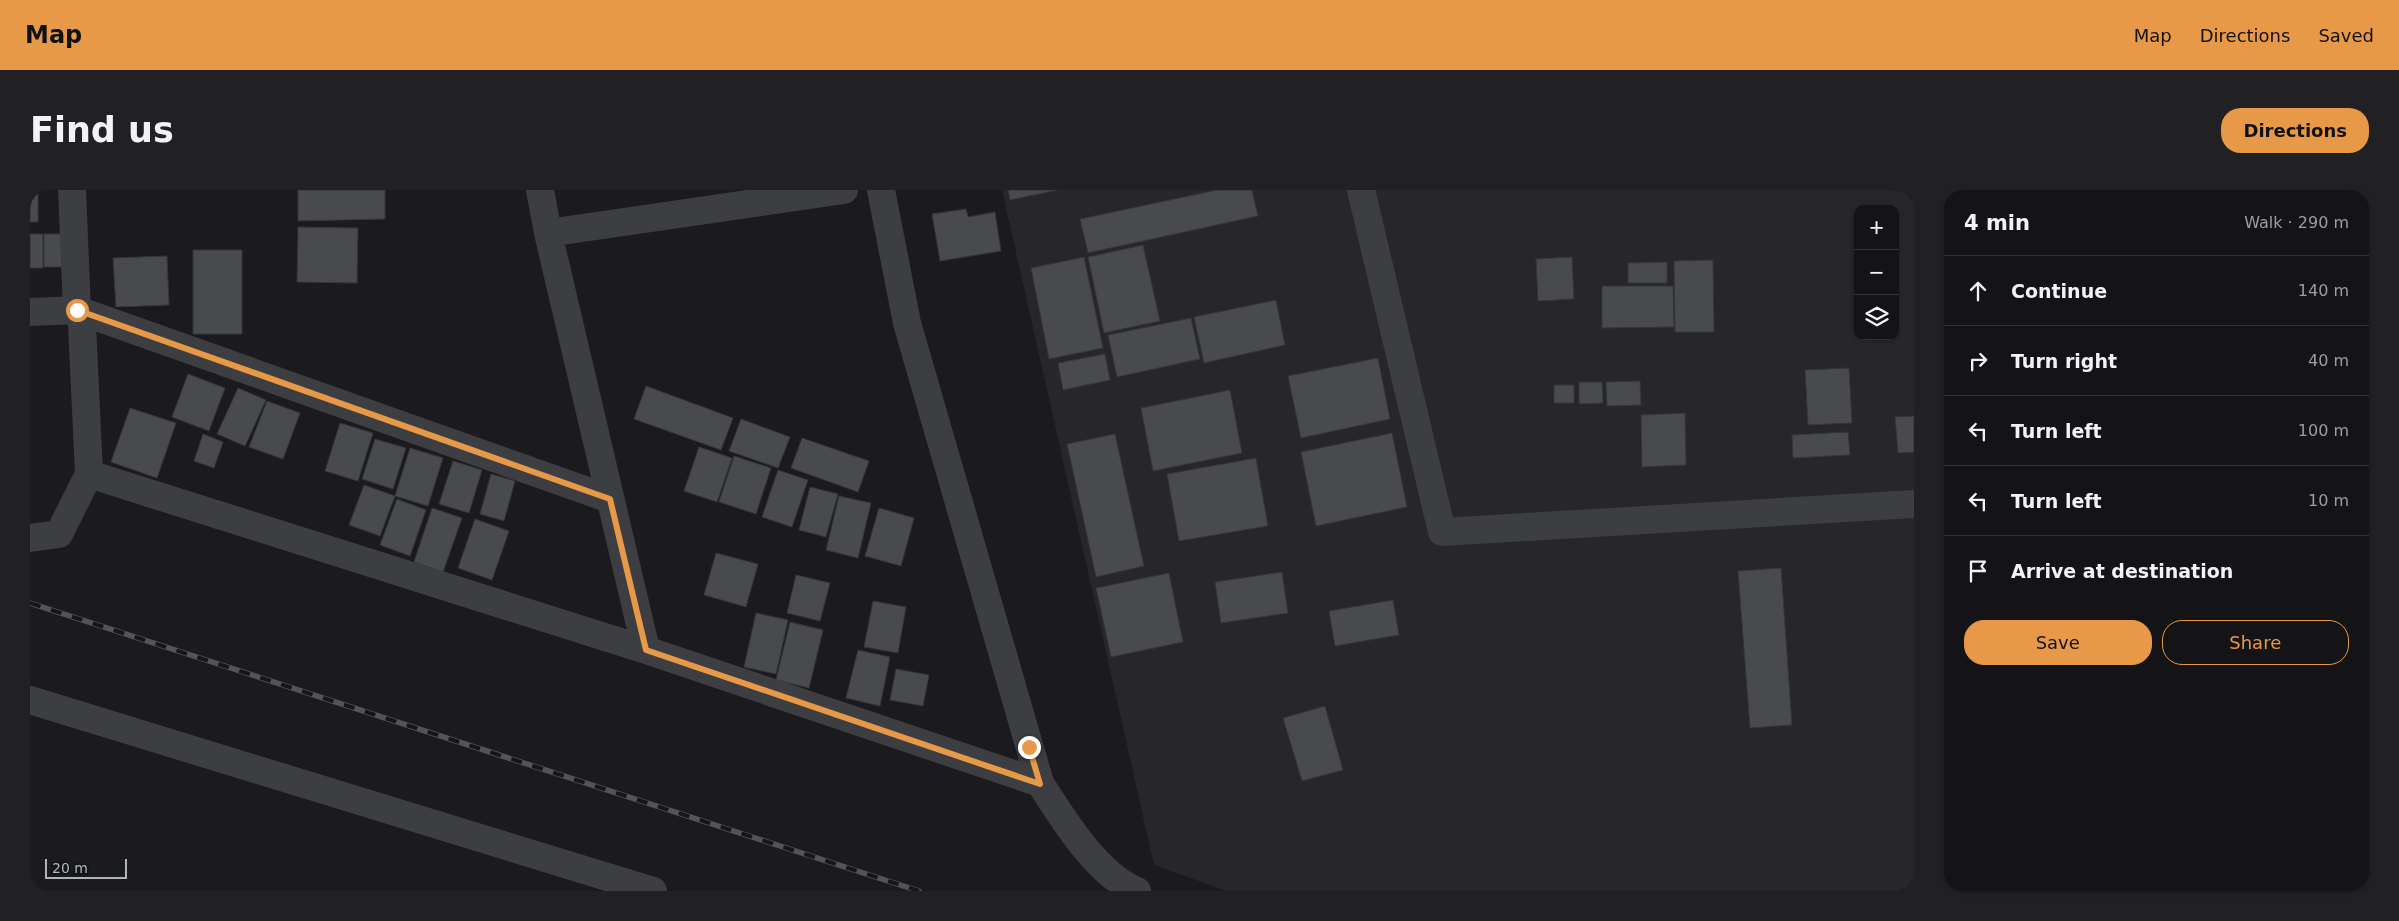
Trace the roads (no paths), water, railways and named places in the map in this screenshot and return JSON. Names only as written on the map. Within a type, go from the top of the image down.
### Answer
[{"type":"street","points":[[30,538],[59,534],[89,474],[82,324],[77,310],[72,190]]},
{"type":"street","points":[[540,190],[548,232],[646,650]]},
{"type":"street","points":[[548,232],[844,190]]},
{"type":"street","points":[[881,190],[907,324],[1040,784],[1070,831],[1121,884],[1138,891]]},
{"type":"street","points":[[1361,190],[1442,532],[1914,504]]},
{"type":"street","points":[[30,312],[77,310],[610,499]]},
{"type":"street","points":[[89,474],[646,650],[1040,784]]},
{"type":"street","points":[[30,700],[653,891]]},
{"type":"railway","points":[[30,603],[919,891]]}]
